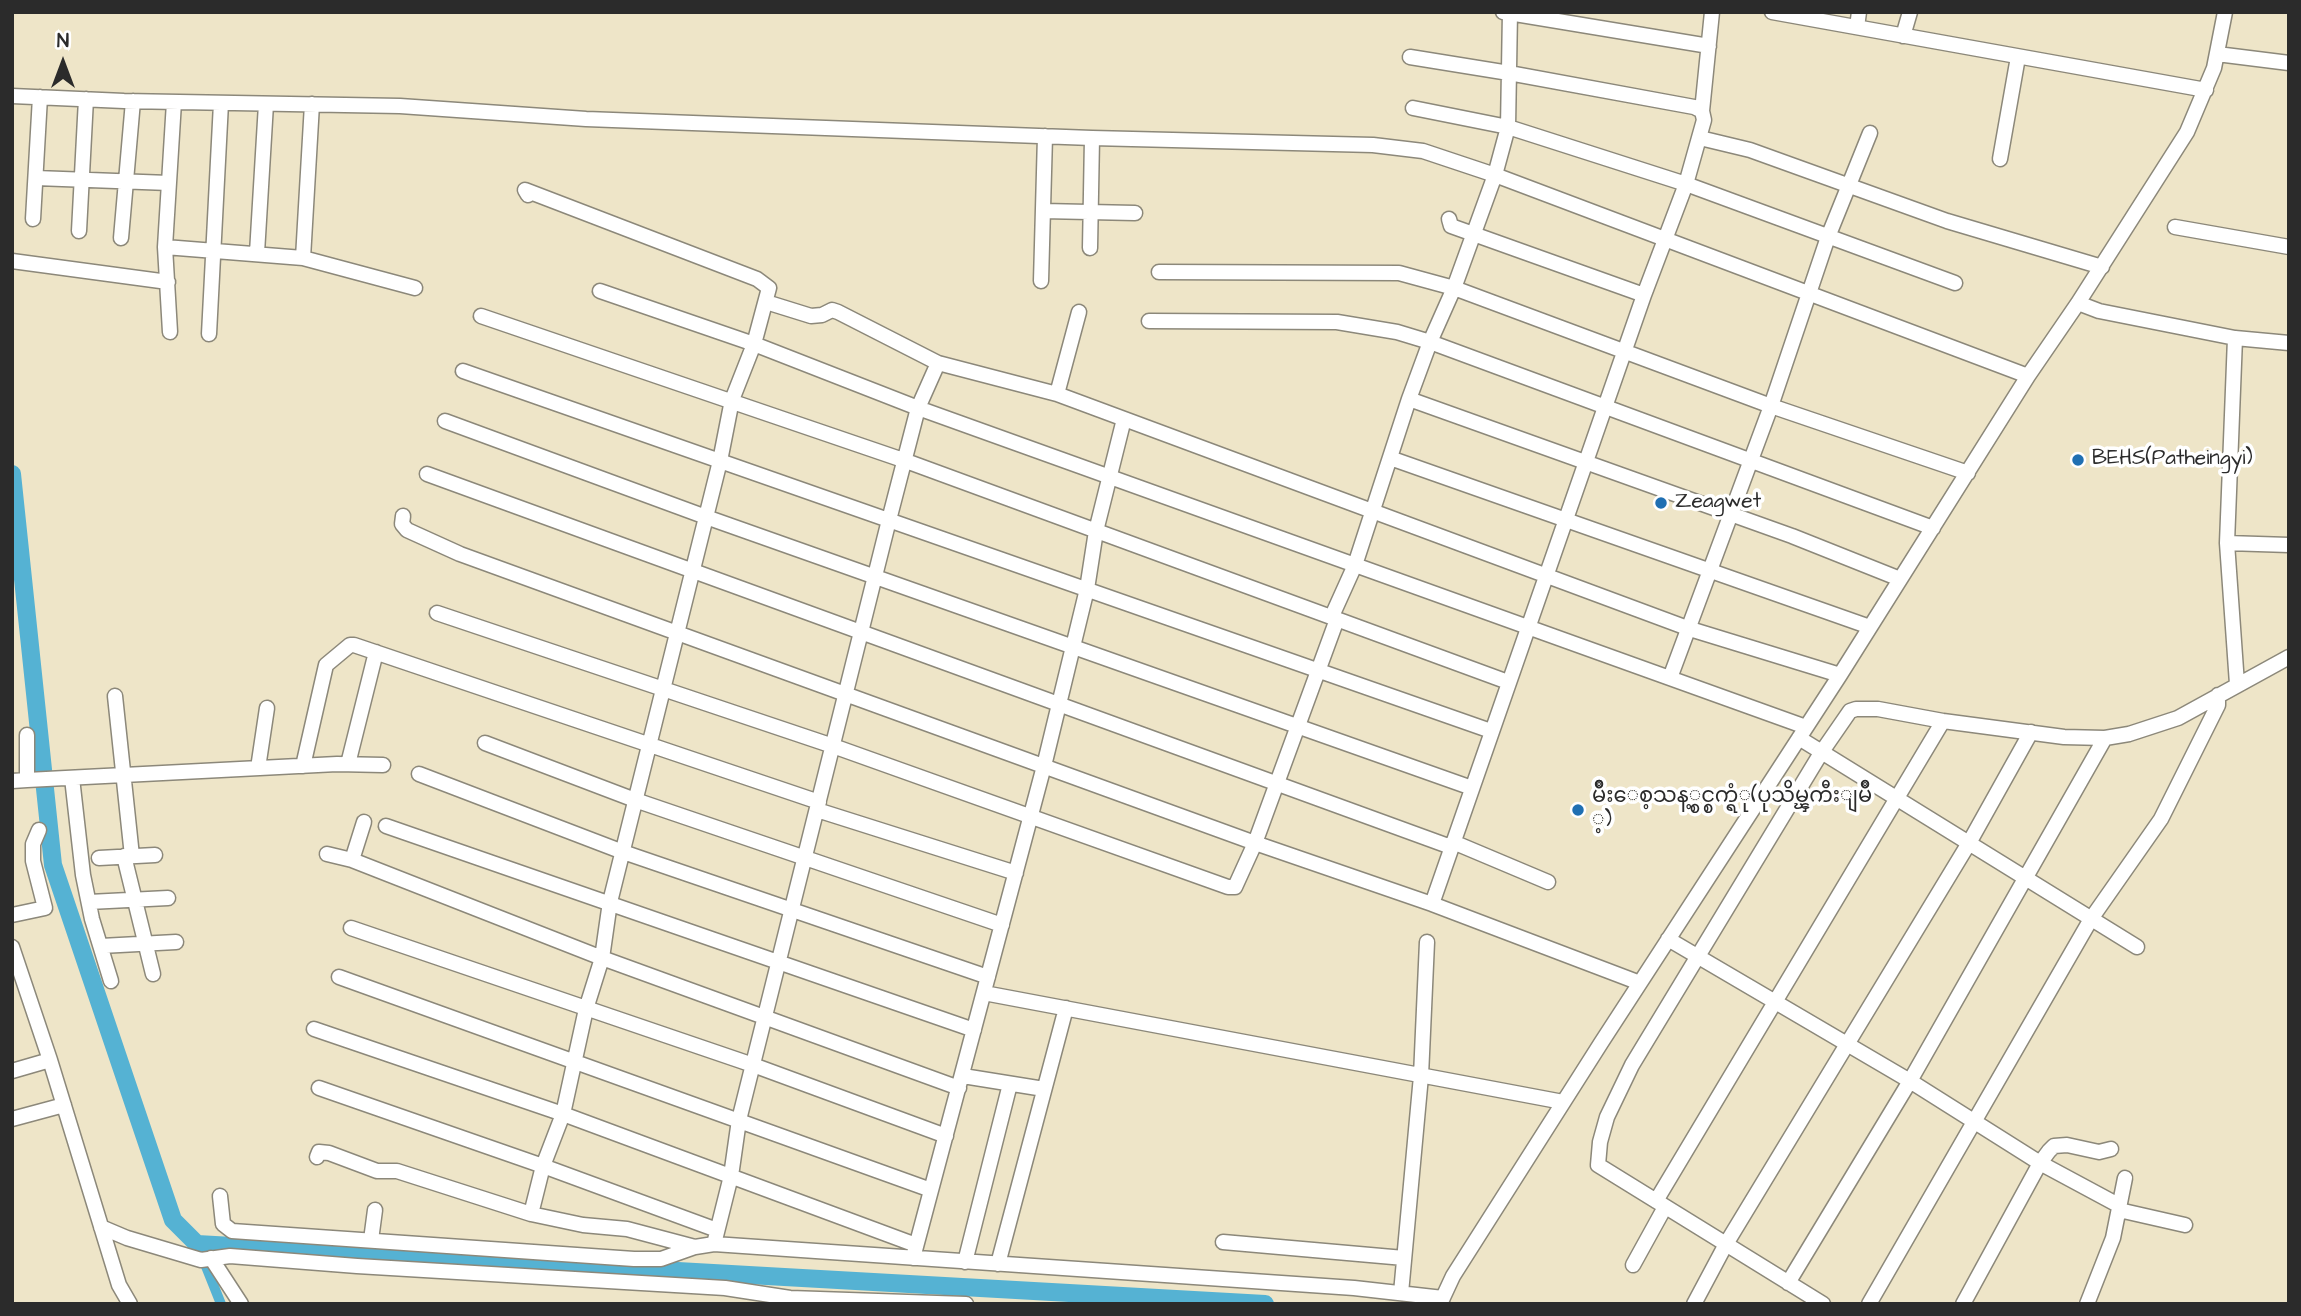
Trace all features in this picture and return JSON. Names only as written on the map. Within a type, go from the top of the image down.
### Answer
[{"type":"street","points":[[1432,904],[1644,295],[1686,184],[1704,120],[1702,111],[1712,12]]},
{"type":"street","points":[[1772,12],[1858,20],[1903,36],[2206,90]]},
{"type":"street","points":[[1903,36],[1910,12]]},
{"type":"street","points":[[1823,1304],[1598,1165],[1600,1142],[1607,1117],[1632,1065],[1696,956],[1809,742],[1840,675],[2028,376],[2102,267],[2187,132],[2206,90],[2217,54],[2225,12]]},
{"type":"street","points":[[1332,616],[1355,565],[1409,399],[1454,288],[1495,175],[1508,127],[1508,13],[1709,46]]},
{"type":"street","points":[[2217,54],[2289,63]]},
{"type":"street","points":[[1410,57],[1694,107],[1702,111]]},
{"type":"street","points":[[2000,159],[2018,57]]},
{"type":"street","points":[[12,96],[400,106],[586,119],[1092,138],[1373,145],[1423,151],[1495,175],[2028,376]]},
{"type":"street","points":[[33,219],[40,97]]},
{"type":"street","points":[[79,231],[86,99]]},
{"type":"street","points":[[121,238],[133,101]]},
{"type":"street","points":[[170,332],[165,247],[174,102]]},
{"type":"street","points":[[209,334],[220,103]]},
{"type":"street","points":[[257,253],[266,104]]},
{"type":"street","points":[[303,258],[312,104]]},
{"type":"street","points":[[1413,108],[1508,127],[1686,184],[1955,283]]},
{"type":"street","points":[[1671,678],[1771,406],[1828,237],[1870,133]]},
{"type":"street","points":[[1041,281],[1045,136]]},
{"type":"street","points":[[1090,248],[1092,138]]},
{"type":"street","points":[[1700,138],[1750,150],[1947,221],[2102,267]]},
{"type":"street","points":[[36,177],[169,183]]},
{"type":"street","points":[[528,195],[525,190],[757,279],[769,288],[754,344],[732,400],[720,461],[610,902],[602,958],[586,1009],[563,1114],[543,1166],[531,1214]]},
{"type":"street","points":[[1043,211],[1135,213]]},
{"type":"street","points":[[1449,219],[1451,226],[1644,295]]},
{"type":"street","points":[[2175,227],[2289,247]]},
{"type":"street","points":[[165,247],[303,258],[415,288]]},
{"type":"street","points":[[12,261],[168,282]]},
{"type":"street","points":[[1159,272],[1399,273],[1454,288],[1771,406],[1968,473]]},
{"type":"street","points":[[600,292],[754,344],[918,408],[1671,678],[1809,742],[1896,799],[2137,947]]},
{"type":"street","points":[[766,302],[811,316],[832,310],[838,312],[938,363],[1057,394],[1690,629],[1840,675]]},
{"type":"street","points":[[2078,303],[2099,311],[2235,338],[2289,343]]},
{"type":"street","points":[[1057,394],[1079,312]]},
{"type":"street","points":[[481,316],[906,461],[1508,682]]},
{"type":"street","points":[[1149,321],[1337,322],[1397,332],[1933,528]]},
{"type":"street","points":[[2235,338],[2227,543],[2236,684]]},
{"type":"street","points":[[220,1196],[223,1224],[232,1231],[634,1259],[661,1259],[715,1237],[731,1176],[739,1120],[889,520],[918,408],[938,363]]},
{"type":"street","points":[[463,371],[1491,731]]},
{"type":"street","points":[[1409,399],[1730,514],[1900,579]]},
{"type":"street","points":[[915,1252],[1044,766],[1087,589],[1096,531],[1124,419]]},
{"type":"street","points":[[445,421],[706,517],[1472,788]]},
{"type":"street","points":[[1390,458],[1870,626]]},
{"type":"street","points":[[427,474],[1276,783],[1452,844],[1548,882]]},
{"type":"street","points":[[403,516],[402,523],[407,530],[460,554],[1255,843],[1432,904],[1640,983]]},
{"type":"street","points":[[2227,543],[2289,545]]},
{"type":"street","points":[[437,613],[833,746],[1232,888],[1239,883],[1255,843],[1336,622],[1332,616]]},
{"type":"street","points":[[303,766],[326,665],[350,645],[649,745],[1016,873]]},
{"type":"street","points":[[348,764],[376,652]]},
{"type":"street","points":[[319,1088],[543,1166],[715,1237],[915,1252],[965,1262],[1340,1287],[1401,1293],[1441,1301],[1453,1276],[1640,983],[1673,943],[1809,742],[1856,709],[1878,709],[1943,721],[2064,737],[2105,738],[2129,734],[2178,718],[2289,657]]},
{"type":"street","points":[[1869,1304],[2091,919],[2161,819],[2218,705],[2218,695]]},
{"type":"street","points":[[115,696],[125,775],[128,856],[135,900],[153,974]]},
{"type":"street","points":[[258,768],[268,708]]},
{"type":"street","points":[[1633,1265],[1661,1204],[1774,1002],[1943,721]]},
{"type":"street","points":[[1694,1304],[1726,1244],[1969,843],[2031,732]]},
{"type":"street","points":[[27,735],[26,780],[348,764],[383,765]]},
{"type":"street","points":[[1788,1283],[1910,1081],[2105,738]]},
{"type":"street","points":[[485,743],[635,800],[1002,925]]},
{"type":"street","points":[[419,774],[623,852],[988,977]]},
{"type":"street","points":[[69,778],[89,902],[111,981]]},
{"type":"street","points":[[352,860],[364,822]]},
{"type":"street","points":[[386,826],[974,1030]]},
{"type":"street","points":[[12,915],[46,908],[33,861],[33,844],[39,830]]},
{"type":"street","points":[[327,854],[352,860],[602,958],[765,1018],[961,1082],[1010,1084],[1044,1089]]},
{"type":"street","points":[[99,858],[155,855]]},
{"type":"street","points":[[89,902],[168,898]]},
{"type":"street","points":[[351,928],[753,1065],[946,1136]]},
{"type":"street","points":[[101,946],[176,942]]},
{"type":"street","points":[[1401,1293],[1422,1076],[1427,942]]},
{"type":"street","points":[[1673,943],[1910,1081],[2040,1163],[2120,1208],[2185,1225]]},
{"type":"street","points":[[12,947],[15,965],[50,1060],[119,1285],[130,1304]]},
{"type":"street","points":[[339,977],[931,1190]]},
{"type":"street","points":[[984,993],[1563,1102]]},
{"type":"street","points":[[999,1264],[1066,1008]]},
{"type":"street","points":[[314,1029],[563,1114],[731,1176],[915,1252]]},
{"type":"street","points":[[12,1071],[50,1060]]},
{"type":"street","points":[[965,1262],[1010,1084]]},
{"type":"street","points":[[12,1119],[64,1105]]},
{"type":"street","points":[[1963,1304],[2040,1163],[2054,1146],[2076,1146],[2099,1152],[2111,1149]]},
{"type":"street","points":[[317,1157],[319,1152],[322,1152],[377,1171],[397,1171],[531,1214],[583,1225],[627,1229],[695,1247]]},
{"type":"street","points":[[2087,1304],[2113,1238],[2125,1178]]},
{"type":"street","points":[[371,1241],[375,1210]]},
{"type":"street","points":[[102,1227],[127,1238],[206,1259],[230,1256],[725,1288],[790,1298],[966,1304]]},
{"type":"street","points":[[1223,1242],[1404,1258]]},
{"type":"street","points":[[206,1259],[240,1304]]},
{"type":"waterway","points":[[12,474],[53,865],[173,1220],[197,1244],[1265,1304]]},
{"type":"waterway","points":[[197,1244],[221,1304]]},
{"type":"place","name":"BEHS(Patheingyi)","points":[[2078,460]]},
{"type":"place","name":"Zeagwet","points":[[1661,503]]},
{"type":"place","name":"မ်ိဳးေစ့သန့္စင္စက္ရံု(ပုသိမ္ၾကီးျမိဳ ့)","points":[[1578,810]]}]
